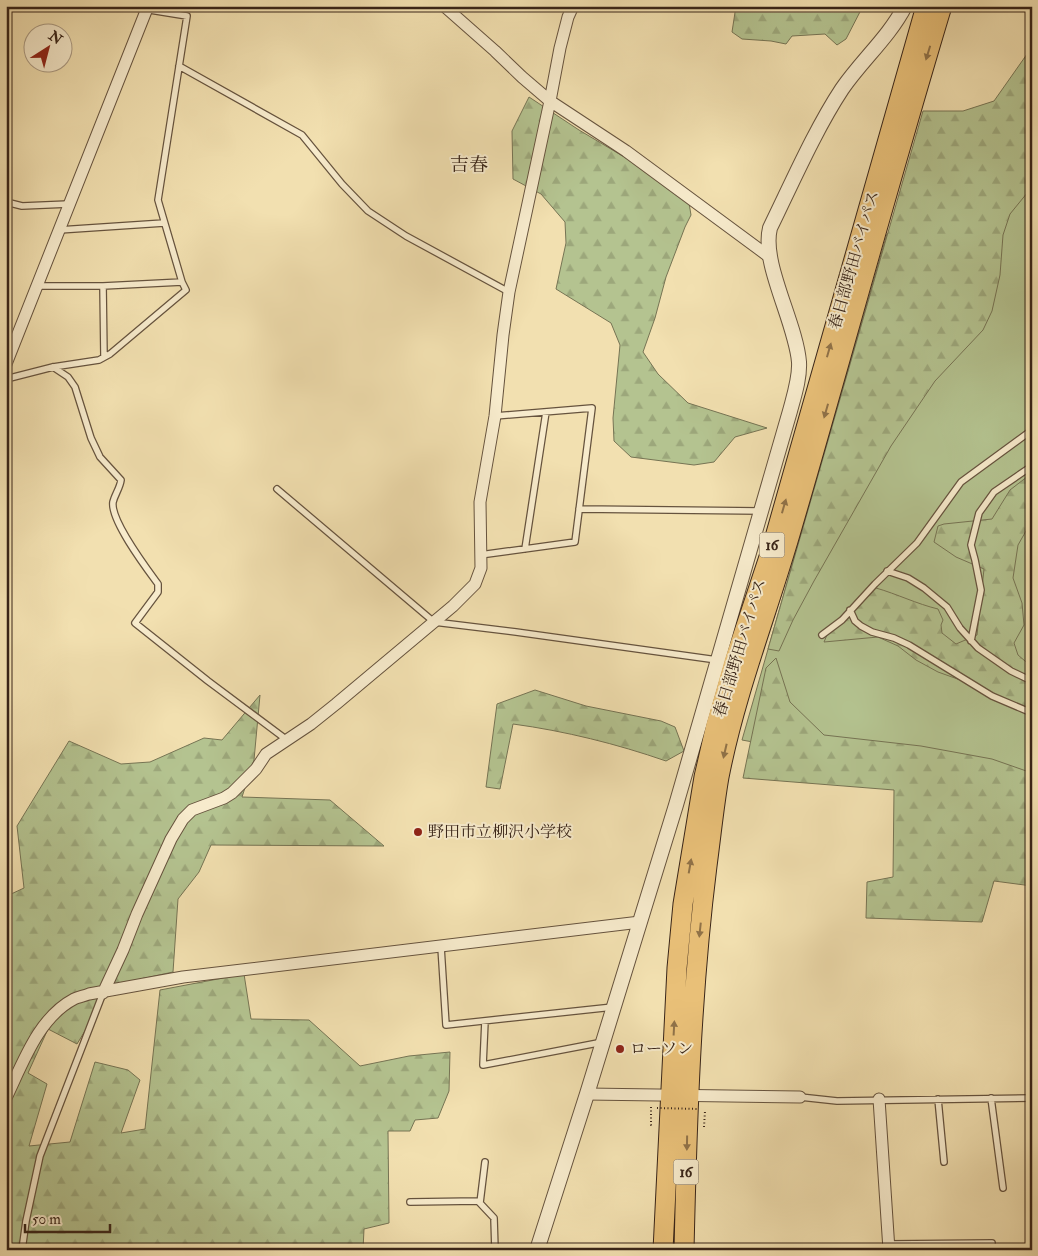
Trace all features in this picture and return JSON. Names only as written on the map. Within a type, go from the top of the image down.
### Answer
[{"type":"highway","name":"春日部野田バイパス","points":[[663,1250],[686,1099],[677,968],[683,904],[704,777],[716,725],[734,662],[770,552],[926,6]]},
{"type":"highway","name":"春日部野田バイパス","points":[[684,1250],[686,1099],[694,990],[719,778],[735,705],[785,554],[942,6]]},
{"type":"street","points":[[444,6],[550,101],[626,151],[771,258]]},
{"type":"street","points":[[103,993],[124,950],[171,839],[183,819],[192,810],[224,798],[232,792],[256,769],[266,754],[311,724],[336,704],[434,622],[475,584],[480,568],[480,502],[495,416],[509,292],[563,34],[573,6]]},
{"type":"street","points":[[537,1250],[676,805],[798,379],[799,364],[796,345],[771,258],[768,237],[770,228],[821,126],[843,88],[905,6]]},
{"type":"street","points":[[6,364],[148,8]]},
{"type":"street","points":[[6,1098],[38,1034],[54,1013],[75,998],[89,994],[184,977],[640,922]]},
{"type":"street","points":[[587,1094],[686,1099],[800,1097]]},
{"type":"street","points":[[879,1099],[889,1247]]},
{"type":"lane","points":[[6,379],[53,367],[99,360],[186,290],[164,223],[158,200],[158,191],[187,16],[148,8],[125,6]]},
{"type":"lane","points":[[179,66],[302,135],[342,184],[368,211],[406,236],[509,292]]},
{"type":"lane","points":[[6,202],[22,206],[70,204]]},
{"type":"lane","points":[[59,230],[164,223]]},
{"type":"lane","points":[[37,286],[103,286],[182,282]]},
{"type":"lane","points":[[103,286],[104,357]]},
{"type":"lane","points":[[53,367],[68,376],[75,387],[90,438],[100,457],[121,480],[113,502],[116,515],[130,544],[158,584],[158,592],[135,623],[287,740]]},
{"type":"lane","points":[[480,555],[574,542],[592,408],[495,416]]},
{"type":"lane","points":[[525,548],[546,412]]},
{"type":"lane","points":[[822,635],[842,620],[887,571],[917,543],[961,482],[1032,430]]},
{"type":"lane","points":[[971,641],[981,590],[971,545],[979,513],[994,492],[1032,466]]},
{"type":"lane","points":[[277,489],[434,622],[717,660]]},
{"type":"lane","points":[[579,509],[761,511]]},
{"type":"lane","points":[[887,571],[908,578],[924,588],[947,607],[960,628],[978,648],[1003,666],[1032,681]]},
{"type":"lane","points":[[850,610],[855,621],[866,629],[910,645],[992,696],[1032,713]]},
{"type":"lane","points":[[442,947],[446,1025],[614,1007]]},
{"type":"lane","points":[[22,1250],[26,1221],[40,1156],[103,993]]},
{"type":"lane","points":[[485,1021],[484,1065],[603,1042]]},
{"type":"lane","points":[[800,1097],[837,1101],[1032,1098]]},
{"type":"lane","points":[[991,1098],[1003,1188]]},
{"type":"lane","points":[[938,1099],[944,1162]]},
{"type":"lane","points":[[480,1203],[485,1162]]},
{"type":"lane","points":[[410,1202],[478,1201],[494,1218],[495,1250]]},
{"type":"lane","points":[[889,1247],[992,1243]]},
{"type":"path","points":[[657,1108],[686,1099]]},
{"type":"green space","points":[[736,6],[863,6],[846,39],[837,45],[825,34],[792,36],[786,44],[742,39],[732,32]]},
{"type":"green space","points":[[1032,47],[1032,187],[1010,214],[1003,235],[1000,275],[992,311],[983,330],[935,381],[891,446],[814,581],[779,651],[768,649],[923,111],[963,111],[994,101]]},
{"type":"green space","points":[[529,97],[631,161],[689,203],[691,215],[666,277],[655,318],[643,352],[658,374],[688,403],[767,428],[735,437],[714,462],[694,465],[631,457],[614,441],[613,418],[620,345],[611,323],[556,289],[566,243],[565,222],[541,194],[513,179],[512,131]]},
{"type":"green space","points":[[1032,139],[1032,779],[965,781],[742,740],[887,234]]},
{"type":"green space","points":[[1032,473],[1032,525],[1018,545],[1013,578],[1022,603],[1024,625],[1014,643],[1018,655],[1032,667],[1032,709],[938,672],[916,660],[898,646],[878,637],[824,642],[827,635],[846,619],[876,588],[938,609],[943,620],[941,625],[942,633],[956,644],[977,635],[984,569],[956,557],[934,542],[938,526],[992,519],[1010,490]]},
{"type":"green space","points":[[776,658],[790,702],[824,735],[921,746],[992,759],[1032,773],[1032,886],[994,881],[982,922],[866,918],[867,882],[893,877],[894,790],[743,778],[766,668]]},
{"type":"green space","points":[[535,690],[586,706],[661,721],[675,727],[684,751],[666,761],[591,739],[513,724],[500,789],[486,787],[497,704]]},
{"type":"green space","points":[[260,695],[254,760],[242,797],[330,800],[384,846],[211,845],[199,872],[178,899],[173,972],[113,985],[77,1044],[48,1029],[28,1073],[47,1084],[29,1146],[70,1142],[95,1062],[128,1070],[140,1080],[121,1133],[145,1129],[160,990],[244,974],[251,1019],[309,1020],[360,1066],[409,1056],[450,1052],[449,1091],[438,1118],[415,1120],[410,1131],[388,1131],[389,1223],[364,1229],[363,1250],[6,1250],[6,894],[9,895],[24,888],[17,826],[69,741],[121,764],[150,762],[204,738],[222,740]]},
{"type":"place","name":"野田市立柳沢小学校","points":[[418,832]]},
{"type":"place","name":"ローソン","points":[[620,1049]]},
{"type":"district","name":"吉春","points":[[469,165]]}]
